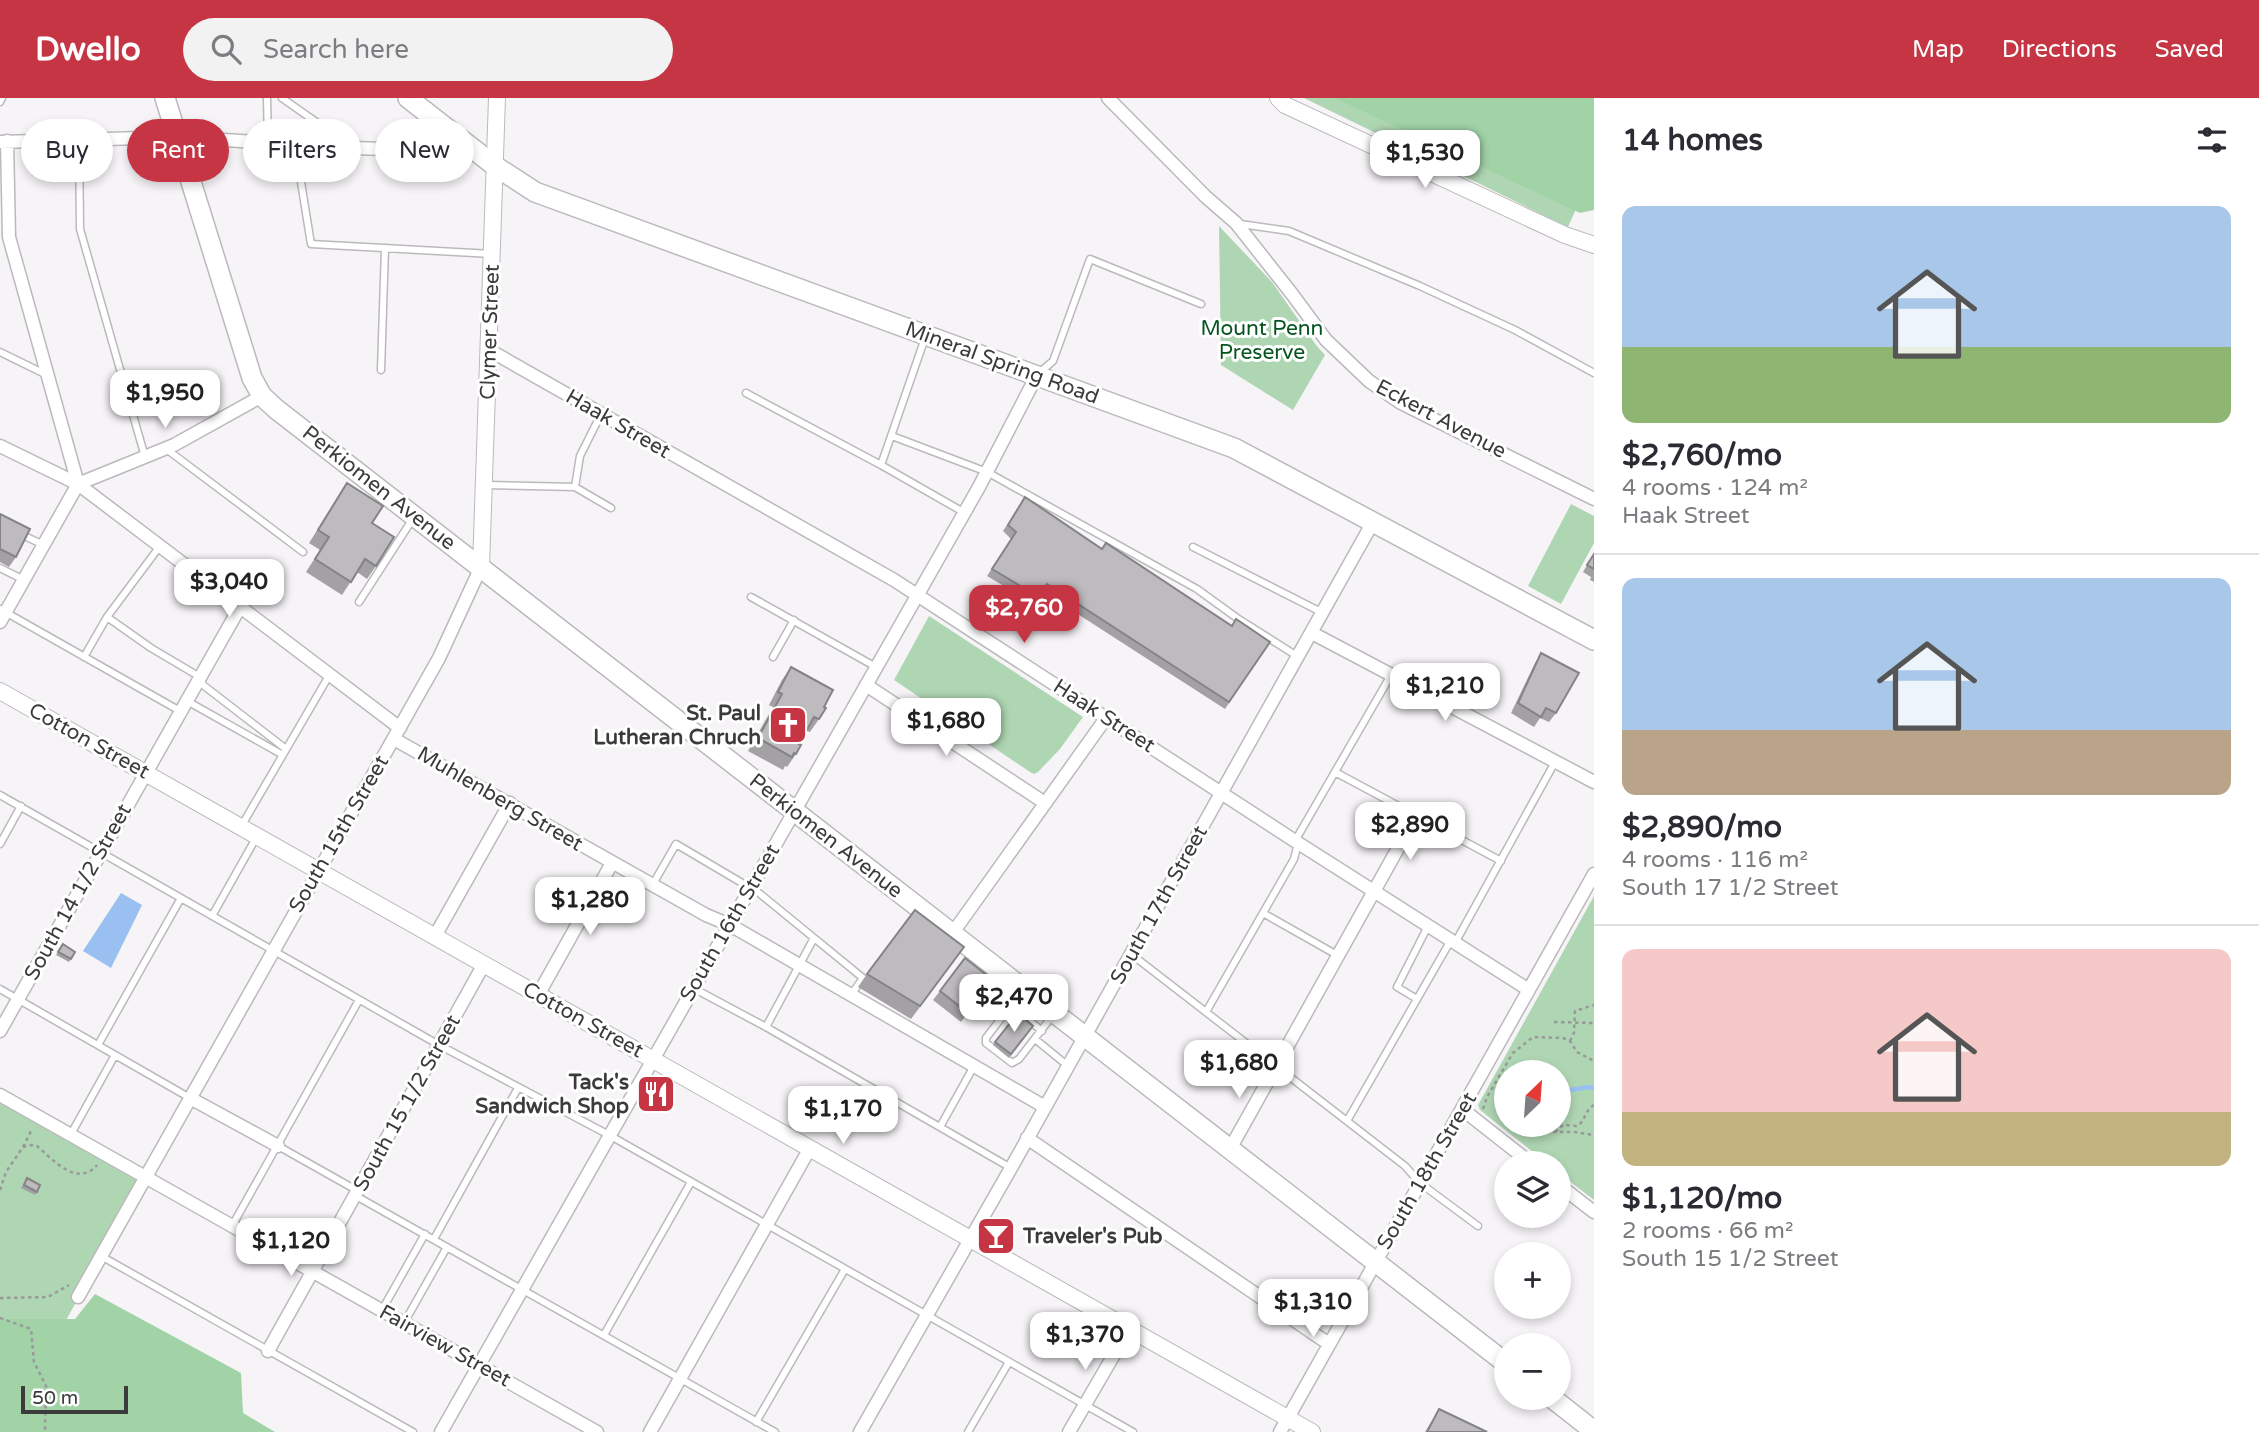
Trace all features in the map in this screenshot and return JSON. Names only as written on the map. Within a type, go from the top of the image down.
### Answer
[{"type":"main road","name":"Perkiomen Avenue","points":[[165,98],[171,119]]},
{"type":"main road","name":"Mineral Spring Road","points":[[408,98],[495,166],[535,192],[1234,448],[1594,640]]},
{"type":"main road","name":"Perkiomen Avenue","points":[[191,182],[253,377],[262,396],[276,409],[1494,1354]]},
{"type":"main road","points":[[1567,1410],[1594,1431]]},
{"type":"street","name":"Clymer Street","points":[[481,567],[497,98]]},
{"type":"street","name":"Eckert Avenue","points":[[1108,98],[1206,197],[1236,223],[1326,340],[1369,381],[1401,403],[1594,499]]},
{"type":"street","points":[[1278,98],[1285,106],[1351,137],[1565,235],[1594,245]]},
{"type":"street","points":[[21,141],[3,141],[5,237],[78,484]]},
{"type":"street","points":[[361,148],[477,152]]},
{"type":"street","name":"Haak Street","points":[[489,350],[918,595],[1529,990]]},
{"type":"street","name":"South 16th Street","points":[[441,1432],[965,513],[1037,375]]},
{"type":"street","points":[[2,615],[78,484],[165,448],[262,396]]},
{"type":"street","name":"Muhlenberg Street","points":[[0,446],[78,484],[330,674],[397,733],[612,863],[706,915],[730,925],[1045,1107]]},
{"type":"street","name":"South 17th Street","points":[[860,1432],[1373,523]]},
{"type":"street","name":"South 15th Street","points":[[78,1297],[439,658],[481,567]]},
{"type":"street","name":"South 14 1/2 Street","points":[[0,1031],[240,607]]},
{"type":"street","points":[[1312,633],[1594,782]]},
{"type":"street","points":[[866,685],[1045,803]]},
{"type":"street","name":"Cotton Street","points":[[0,691],[1129,1329],[1284,1425],[1312,1432]]},
{"type":"street","points":[[952,934],[1106,718]]},
{"type":"street","points":[[435,936],[510,803]]},
{"type":"street","points":[[1230,1149],[1416,816]]},
{"type":"street","points":[[538,995],[612,863]]},
{"type":"street","name":"South 18th Street","points":[[1284,1425],[1594,874]]},
{"type":"street","name":"South 15 1/2 Street","points":[[268,1351],[484,964]]},
{"type":"street","name":"Fairview Street","points":[[0,1095],[597,1432]]},
{"type":"street","points":[[190,1098],[278,1146]]},
{"type":"street","points":[[1462,1109],[1515,1151]]},
{"type":"street","points":[[1027,1138],[1329,1344]]},
{"type":"street","points":[[650,1432],[810,1148]]},
{"type":"street","points":[[1571,1194],[1594,1212]]},
{"type":"street","points":[[1069,1432],[1129,1329]]},
{"type":"lane","points":[[267,98],[267,119]]},
{"type":"lane","points":[[282,98],[312,119]]},
{"type":"lane","points":[[79,182],[80,229],[145,457]]},
{"type":"lane","points":[[301,182],[311,244],[492,254]]},
{"type":"lane","points":[[1236,223],[1289,231],[1420,286],[1515,330],[1594,373]]},
{"type":"lane","points":[[381,370],[385,248]]},
{"type":"lane","points":[[1037,375],[1053,361],[1090,259],[1201,304]]},
{"type":"lane","points":[[881,465],[926,334]]},
{"type":"lane","points":[[0,352],[48,376]]},
{"type":"lane","points":[[746,393],[965,513]]},
{"type":"lane","points":[[575,487],[580,456],[601,414]]},
{"type":"lane","points":[[892,436],[987,472],[1197,589],[1299,657]]},
{"type":"lane","points":[[165,448],[303,552]]},
{"type":"lane","points":[[484,485],[575,487],[611,508]]},
{"type":"lane","points":[[359,602],[415,516]]},
{"type":"lane","points":[[11,529],[44,545]]},
{"type":"lane","points":[[84,657],[107,617],[160,546]]},
{"type":"lane","points":[[1193,547],[1323,613]]},
{"type":"lane","points":[[0,568],[24,580]]},
{"type":"lane","points":[[751,597],[877,667]]},
{"type":"lane","points":[[2,615],[183,706],[284,752]]},
{"type":"lane","points":[[107,617],[151,648],[200,677],[203,685],[284,752]]},
{"type":"lane","points":[[773,657],[794,620]]},
{"type":"lane","points":[[241,827],[330,674]]},
{"type":"lane","points":[[1206,1012],[1294,859],[1297,842],[1391,675]]},
{"type":"lane","points":[[1347,1121],[1501,861],[1555,762]]},
{"type":"lane","points":[[1335,772],[1501,861]]},
{"type":"lane","points":[[0,795],[439,1045],[609,1135],[1133,1432]]},
{"type":"lane","points":[[0,844],[21,806]]},
{"type":"lane","points":[[212,916],[257,836]]},
{"type":"lane","points":[[653,885],[676,844],[751,887],[863,978],[851,995]]},
{"type":"lane","points":[[98,1045],[181,898]]},
{"type":"lane","points":[[1263,913],[1339,956]]},
{"type":"lane","points":[[1417,999],[1396,987],[1428,926]]},
{"type":"lane","points":[[766,1027],[814,938]]},
{"type":"lane","points":[[1131,954],[1405,1166],[1420,1183],[1478,1226]]},
{"type":"lane","points":[[693,988],[1011,1168]]},
{"type":"lane","points":[[0,989],[190,1098]]},
{"type":"lane","points":[[1023,989],[986,1038],[986,1043],[1012,1063],[1019,1059],[1054,1013]]},
{"type":"lane","points":[[232,1226],[359,1000]]},
{"type":"lane","points":[[1011,1006],[1042,1031]]},
{"type":"lane","points":[[1035,1039],[1068,1066]]},
{"type":"lane","points":[[71,1135],[115,1055]]},
{"type":"lane","points":[[940,1127],[974,1066]]},
{"type":"lane","points":[[434,1239],[519,1088]]},
{"type":"lane","points":[[278,1146],[447,1247],[775,1432]]},
{"type":"lane","points":[[604,1335],[691,1182]]},
{"type":"lane","points":[[382,1310],[425,1234]]},
{"type":"lane","points":[[404,1323],[447,1247]]},
{"type":"lane","points":[[101,1256],[413,1432]]},
{"type":"lane","points":[[757,1422],[845,1269]]},
{"type":"lane","points":[[968,1432],[1009,1362]]},
{"type":"path","points":[[1570,1041],[1574,1033],[1575,1011],[1594,1005]]},
{"type":"path","points":[[1554,1022],[1593,1023]]},
{"type":"path","points":[[1486,1113],[1483,1107],[1487,1097],[1513,1053],[1534,1037],[1563,1038],[1570,1041],[1577,1052],[1594,1061]]},
{"type":"path","points":[[1572,1126],[1578,1126],[1588,1108],[1594,1105]]},
{"type":"path","points":[[0,1190],[6,1172],[33,1128]]},
{"type":"path","points":[[1572,1132],[1594,1136]]},
{"type":"path","points":[[23,1147],[37,1146],[68,1171],[80,1175],[91,1172],[105,1154]]},
{"type":"path","points":[[0,1297],[48,1297],[93,1271]]},
{"type":"path","points":[[0,1318],[31,1329],[34,1362],[46,1386],[47,1432]]},
{"type":"green space","points":[[1304,98],[1594,98],[1594,169],[1568,227]]},
{"type":"green space","points":[[1335,98],[1594,98],[1594,210],[1580,213]]},
{"type":"green space","name":"Mount Penn Preserve","points":[[1219,226],[1272,282],[1325,355],[1293,410],[1221,365]]},
{"type":"green space","points":[[1571,504],[1594,516],[1594,543],[1561,604],[1528,586]]},
{"type":"green space","points":[[929,616],[1083,717],[1060,749],[1038,772],[1030,772],[894,680]]},
{"type":"green space","points":[[1594,896],[1594,1200],[1571,1182],[1571,1151],[1532,1151],[1515,1138],[1572,1138],[1572,1060],[1503,1060]]},
{"type":"green space","points":[[1494,1076],[1494,1121],[1480,1110],[1478,1105]]},
{"type":"green space","points":[[0,1095],[145,1177],[37,1373],[0,1432]]},
{"type":"green space","points":[[95,1294],[241,1373],[243,1413],[275,1432],[0,1432],[0,1319],[75,1319]]},
{"type":"water","points":[[121,893],[142,905],[111,968],[83,951]]},
{"type":"building","points":[[347,483],[383,506],[372,523],[394,537],[376,566],[365,559],[351,582],[315,559],[329,537],[318,530]]},
{"type":"building","points":[[1025,497],[1102,549],[1106,543],[1232,626],[1236,619],[1270,642],[1229,702],[1047,584],[1039,597],[992,569],[1016,532],[1008,525]]},
{"type":"building","points":[[0,514],[30,529],[16,557],[0,549]]},
{"type":"building","points":[[1594,554],[1594,569],[1587,565]]},
{"type":"building","points":[[1541,653],[1579,673],[1556,713],[1546,708],[1541,717],[1518,703]]},
{"type":"building","name":"St. Paul Lutheran Chruch","points":[[791,667],[833,690],[824,707],[826,708],[819,719],[814,717],[799,744],[801,745],[792,757],[758,738],[782,694],[778,692]]},
{"type":"building","points":[[915,910],[964,947],[920,1006],[867,974]]},
{"type":"building","points":[[63,944],[75,952],[71,959],[58,952]]},
{"type":"building","points":[[965,958],[993,980],[967,1012],[940,991]]},
{"type":"building","points":[[1018,1013],[1033,1026],[1011,1054],[995,1042]]},
{"type":"building","points":[[27,1178],[40,1185],[37,1192],[24,1185]]},
{"type":"building","points":[[1439,1409],[1487,1432],[1427,1432]]},
{"type":"waterway","points":[[1572,1090],[1594,1088]]},
{"type":"place","name":"St. Paul Lutheran Chruch","points":[[788,725]]},
{"type":"place","name":"Tack's Sandwich Shop","points":[[656,1094]]},
{"type":"place","name":"Traveler's Pub","points":[[996,1236]]}]
